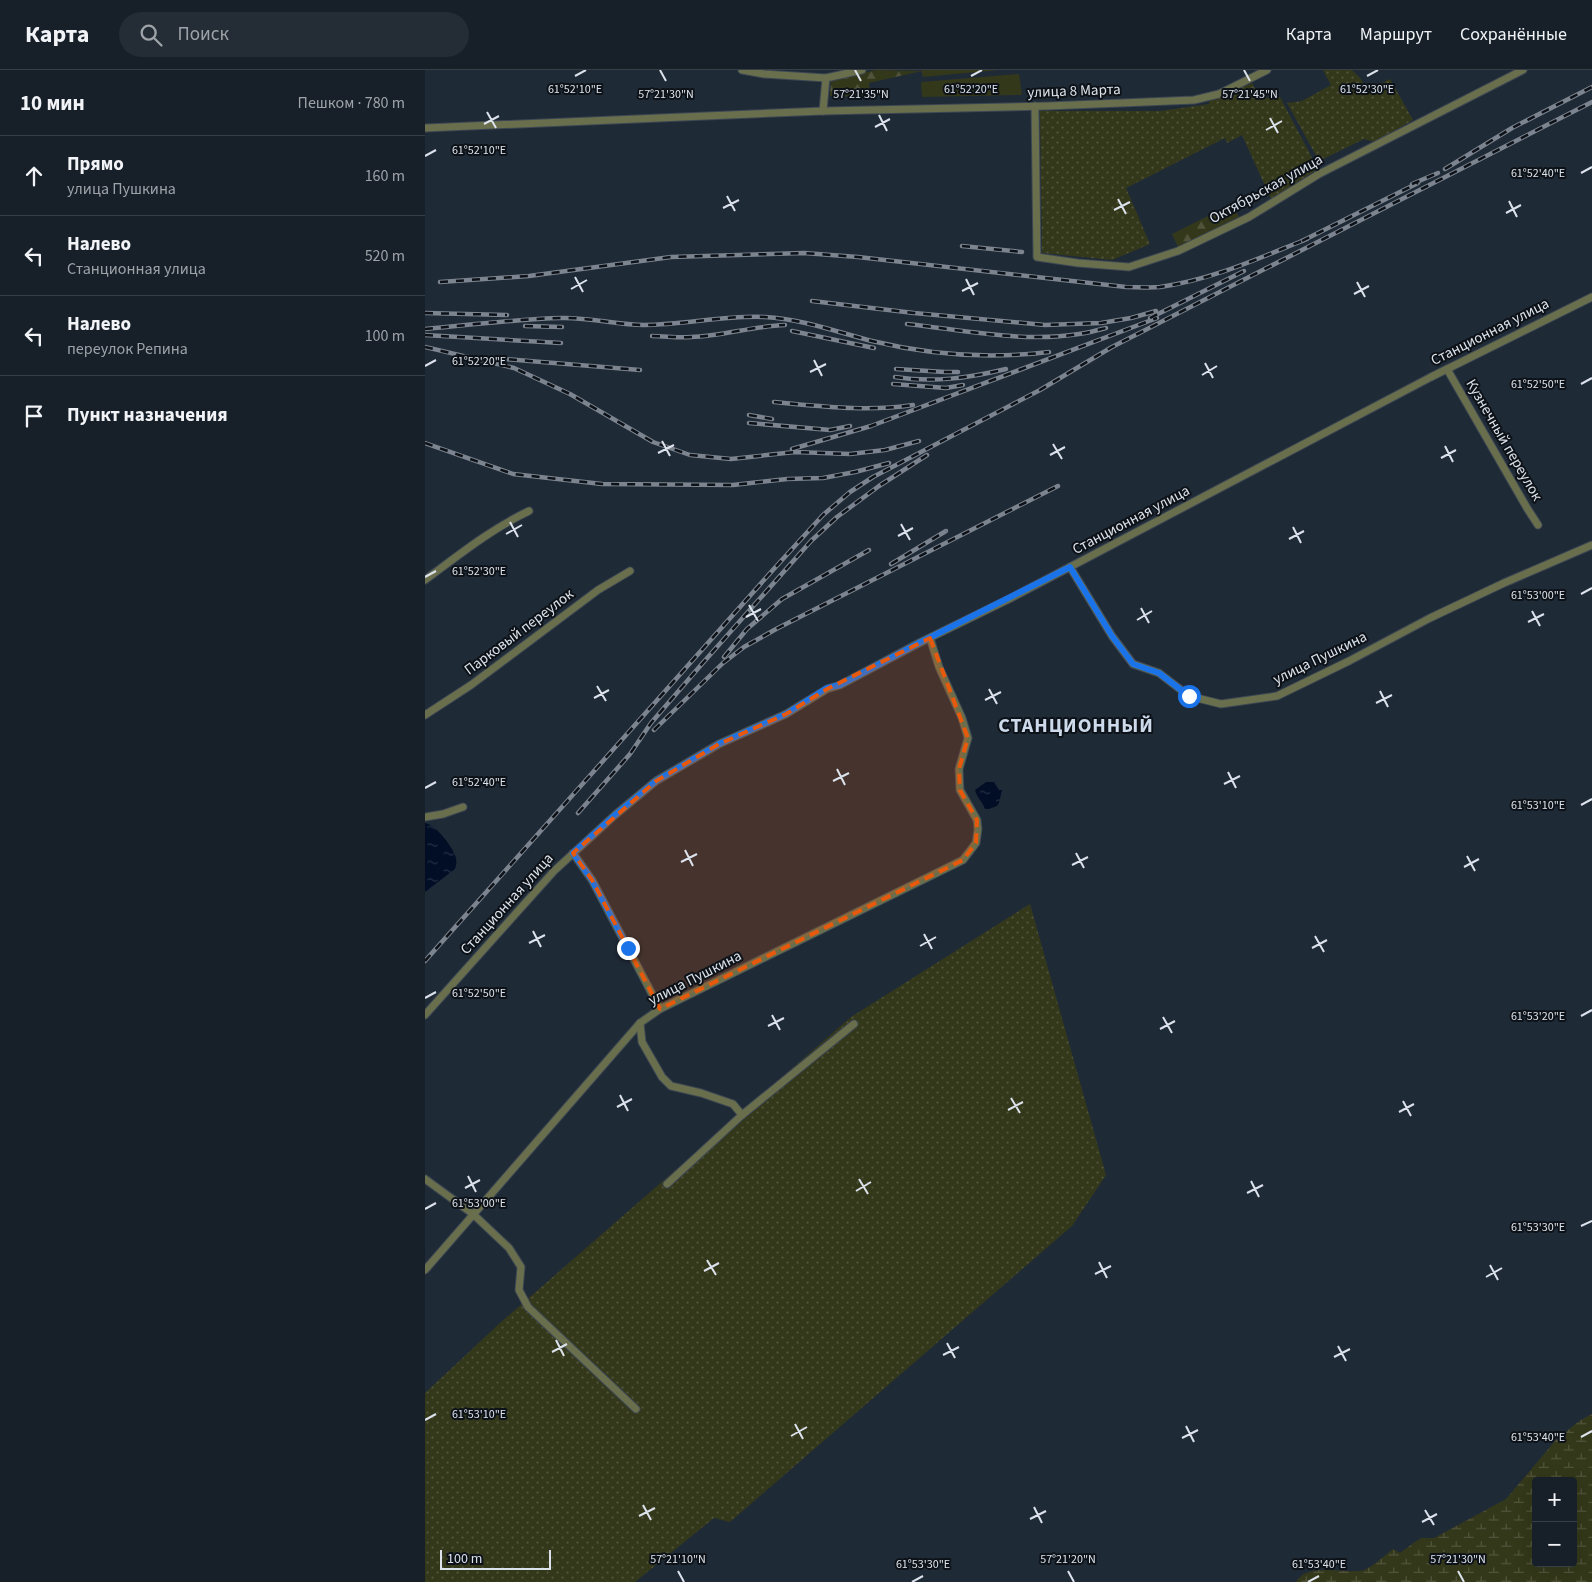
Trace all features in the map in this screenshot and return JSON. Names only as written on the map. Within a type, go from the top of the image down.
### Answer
[{"type":"street","points":[[742,70],[764,74],[821,75],[862,70]]},
{"type":"street","name":"улица 8 Марта","points":[[425,128],[823,111],[1194,100],[1219,94],[1267,70]]},
{"type":"street","name":"Октябрьская улица","points":[[1035,106],[1037,257],[1078,264],[1129,266],[1178,251],[1249,217],[1319,174],[1523,70]]},
{"type":"street","points":[[821,75],[823,111]]},
{"type":"street","name":"Станционная улица","points":[[425,1015],[554,871],[615,815],[656,781],[719,744],[786,714],[827,688],[840,685],[1070,567],[1447,369],[1592,297]]},
{"type":"street","name":"Кузнечный переулок","points":[[1447,369],[1538,525]]},
{"type":"street","points":[[425,580],[484,536],[529,511]]},
{"type":"street","name":"улица Пушкина","points":[[1070,567],[1112,636],[1133,664],[1159,673],[1189,696],[1221,704],[1277,696],[1349,661],[1430,618],[1592,545]]},
{"type":"street","name":"Парковый переулок","points":[[425,715],[471,685],[598,590],[630,571]]},
{"type":"street","name":"улица Пушкина","points":[[425,1270],[640,1023],[660,1009],[963,860],[976,843],[979,830],[977,820],[960,790],[959,769],[968,738],[962,718],[939,667],[930,638]]},
{"type":"street","points":[[425,818],[463,807]]},
{"type":"street","points":[[573,853],[592,880],[660,1009]]},
{"type":"street","points":[[640,1023],[642,1042],[662,1076],[671,1086],[701,1093],[733,1104],[742,1115]]},
{"type":"street","points":[[667,1184],[742,1115],[854,1024]]},
{"type":"street","points":[[425,1179],[473,1214],[509,1248],[521,1267],[519,1290],[528,1307],[636,1409]]},
{"type":"highlighted area","points":[[930,638],[968,738],[959,769],[960,790],[977,820],[976,843],[963,860],[660,1009],[592,880],[573,853],[656,781],[719,744],[786,714],[827,689]]},
{"type":"green space","points":[[876,70],[922,71],[869,83],[870,97],[830,96],[831,80]]},
{"type":"green space","points":[[921,70],[999,70],[923,77]]},
{"type":"green space","points":[[1323,70],[1352,70],[1368,90],[1390,79],[1413,120],[1375,142],[1364,139],[1319,161],[1287,103],[1302,101],[1331,85]]},
{"type":"green space","points":[[1019,74],[1022,95],[922,97],[921,82]]},
{"type":"green space","points":[[1252,83],[1260,98],[1280,97],[1318,169],[1271,199],[1242,135],[1227,143],[1225,138],[1126,188],[1150,244],[1112,260],[1042,253],[1040,111],[1160,111],[1209,104],[1209,101]]},
{"type":"green space","points":[[1232,204],[1239,217],[1178,247],[1172,234]]},
{"type":"green space","points":[[1030,904],[1106,1175],[1072,1226],[730,1522],[714,1518],[635,1582],[425,1582],[425,1393],[500,1323],[851,1017]]},
{"type":"green space","points":[[1592,1414],[1592,1582],[1296,1582],[1309,1572],[1318,1570],[1364,1570],[1393,1549],[1400,1553],[1422,1538],[1434,1538],[1506,1499],[1555,1441],[1579,1421]]},
{"type":"water","points":[[986,782],[994,782],[999,790],[1002,790],[997,806],[989,809],[985,809],[975,790]]},
{"type":"water","points":[[425,823],[434,827],[443,837],[454,853],[456,861],[455,869],[425,892]]},
{"type":"railway","points":[[1445,169],[1512,128],[1592,87]]},
{"type":"railway","points":[[425,961],[772,571],[823,515],[850,492],[873,477],[1040,390],[1112,347],[1592,102]]},
{"type":"railway","points":[[1412,184],[1438,173]]},
{"type":"railway","points":[[1302,241],[1418,183]]},
{"type":"railway","points":[[440,282],[529,276],[671,257],[804,253],[858,257],[1126,287],[1156,287],[1179,284],[1217,274],[1307,239]]},
{"type":"railway","points":[[962,246],[1022,252]]},
{"type":"railway","points":[[1150,318],[1244,271]]},
{"type":"railway","points":[[812,301],[1045,325],[1101,323],[1131,318],[1156,311]]},
{"type":"railway","points":[[425,313],[507,315]]},
{"type":"railway","points":[[425,329],[510,321],[571,318],[644,325],[735,317],[765,317],[806,323],[872,341],[916,350],[983,355],[1049,352]]},
{"type":"railway","points":[[792,449],[871,426],[1157,318]]},
{"type":"railway","points":[[907,324],[993,335],[1037,337],[1079,334],[1106,328]]},
{"type":"railway","points":[[652,336],[703,336],[785,325]]},
{"type":"railway","points":[[525,326],[562,327]]},
{"type":"railway","points":[[792,331],[874,348]]},
{"type":"railway","points":[[425,335],[561,343]]},
{"type":"railway","points":[[425,347],[514,368],[570,394],[653,442],[690,455],[731,459],[795,452],[850,454],[885,450],[919,441]]},
{"type":"railway","points":[[493,358],[640,370]]},
{"type":"railway","points":[[896,369],[958,372]]},
{"type":"railway","points":[[895,377],[923,380],[951,379],[1006,369]]},
{"type":"railway","points":[[893,384],[946,388],[963,385]]},
{"type":"railway","points":[[774,402],[860,408],[913,405]]},
{"type":"railway","points":[[749,415],[772,419]]},
{"type":"railway","points":[[749,423],[830,430],[850,426]]},
{"type":"railway","points":[[425,443],[513,474],[602,484],[733,485],[787,479],[823,478],[889,463]]},
{"type":"railway","points":[[578,813],[630,754],[651,723],[811,541],[837,517],[879,486],[927,455]]},
{"type":"railway","points":[[654,730],[723,663],[744,647],[1058,486]]},
{"type":"railway","points":[[891,564],[946,531]]},
{"type":"railway","points":[[724,657],[747,629],[782,599],[869,550]]},
{"type":"district","name":"СТАНЦИОННЫЙ","points":[[1076,726]]},
{"type":"route","points":[[628,948],[592,880],[573,853],[615,815],[656,781],[719,744],[751,728],[786,714],[827,688],[840,685],[1070,567],[1112,636],[1133,664],[1159,673],[1189,696]]}]
